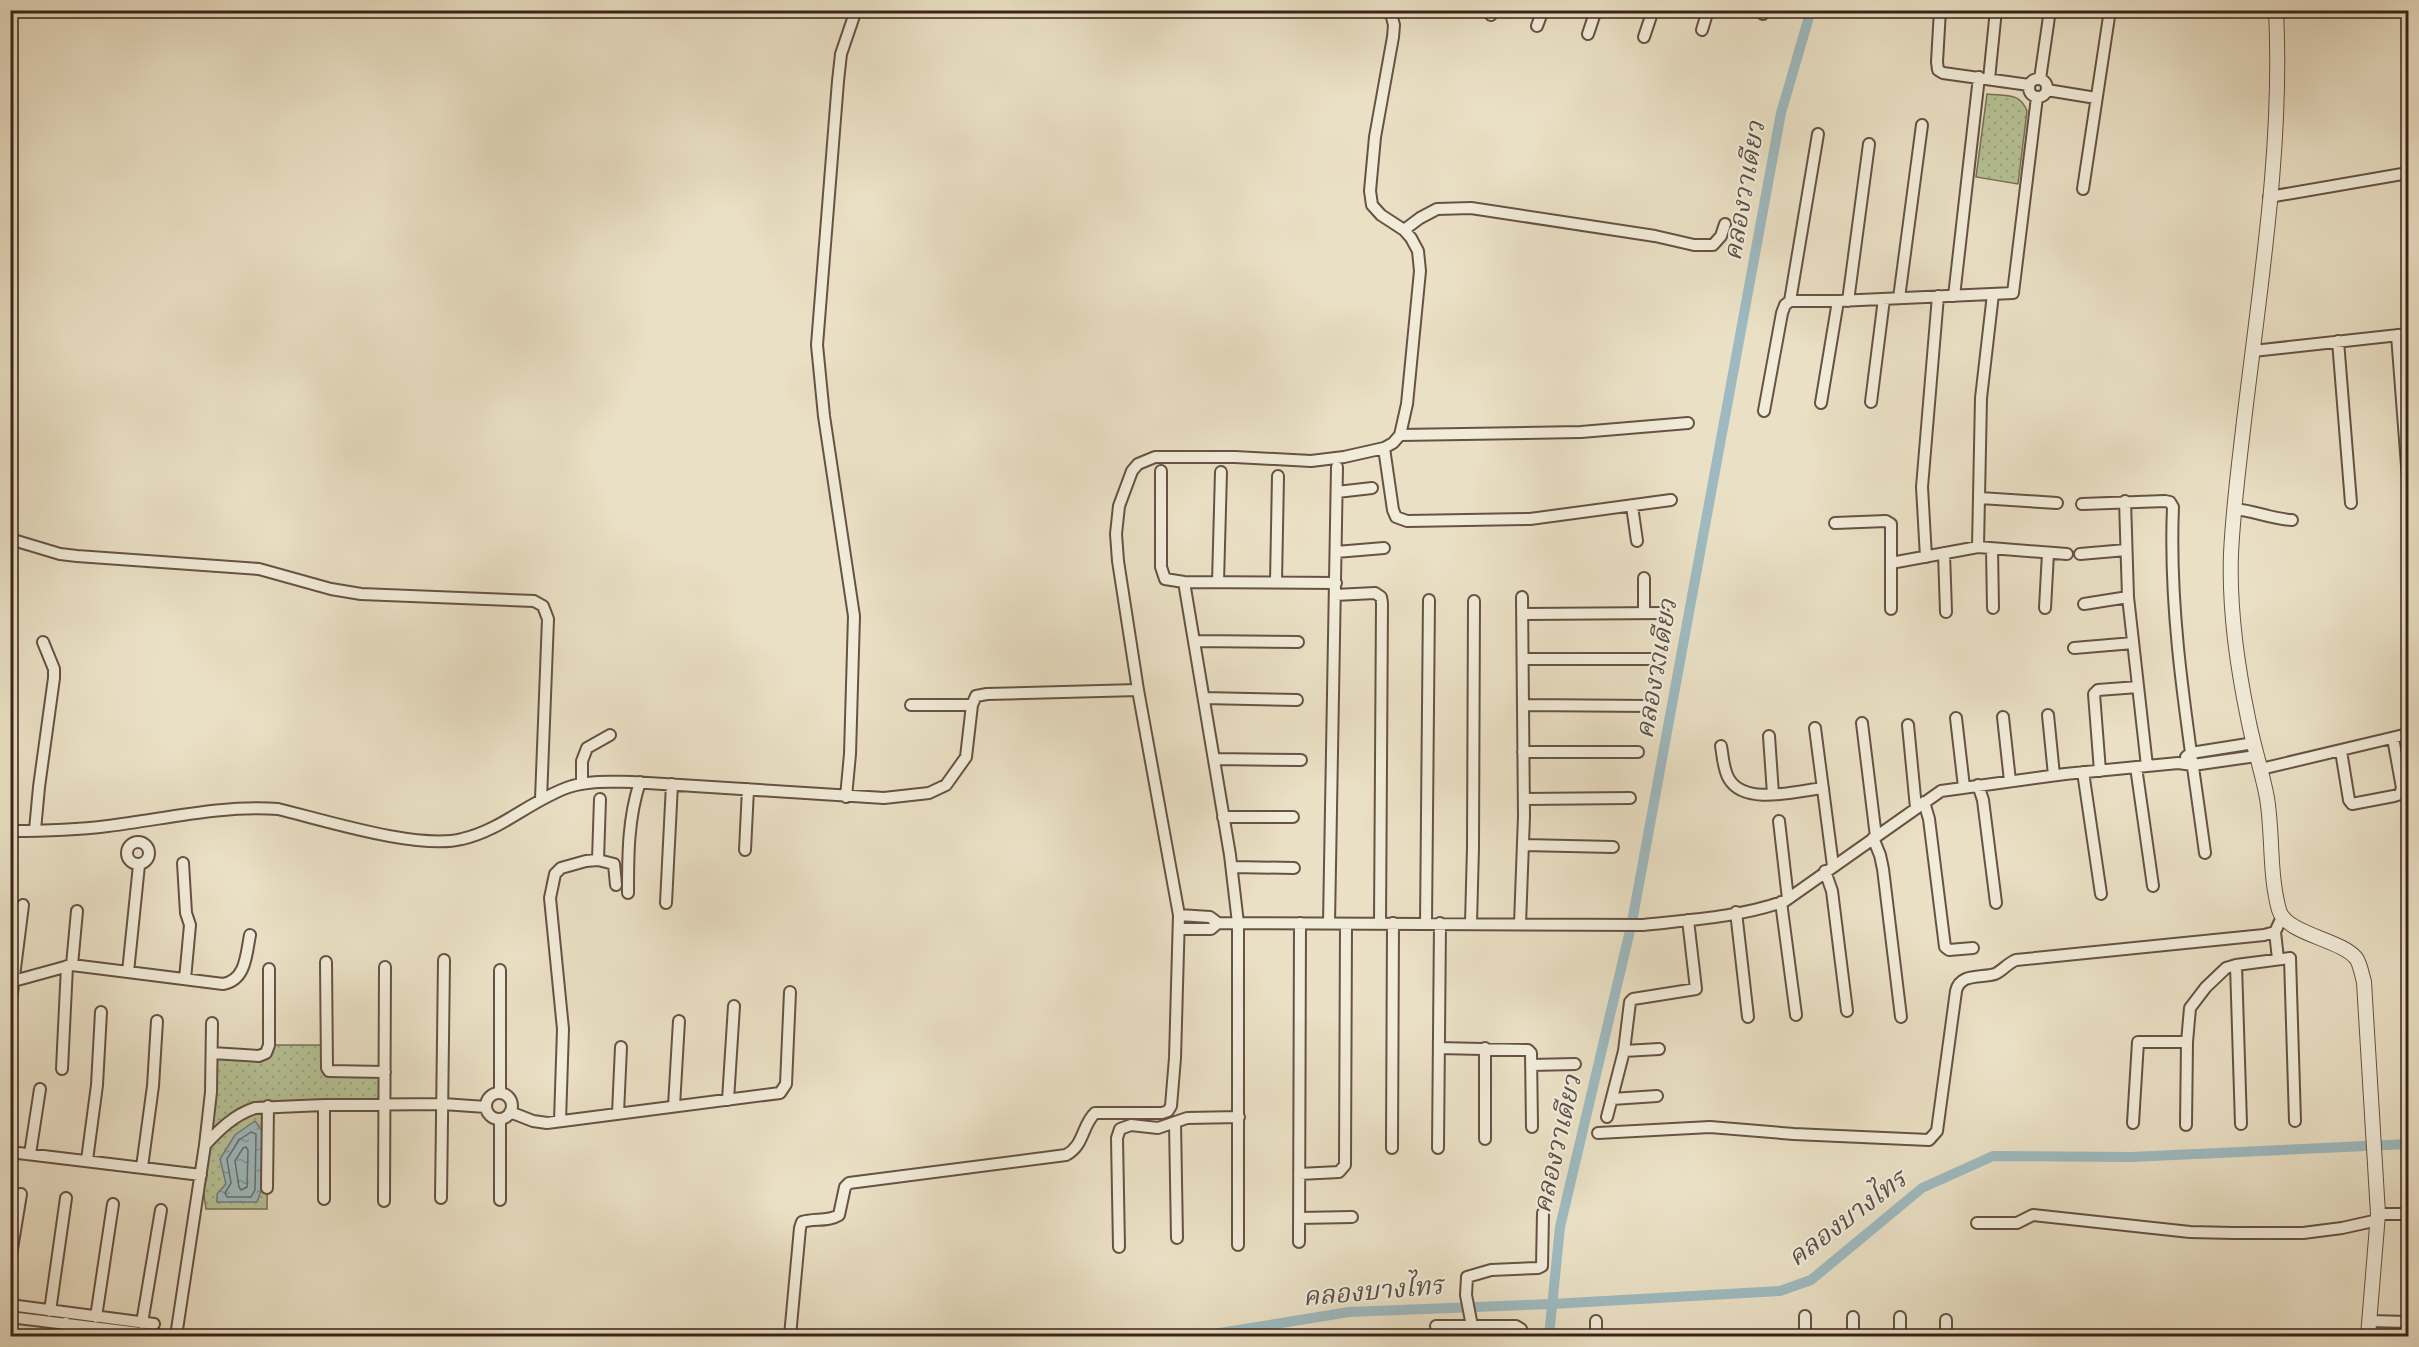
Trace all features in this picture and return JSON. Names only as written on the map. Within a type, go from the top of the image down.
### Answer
[{"type":"street","points":[[846,797],[850,754],[854,616],[824,416],[817,345],[841,54],[856,10]]},
{"type":"street","points":[[790,1336],[800,1227],[802,1222],[807,1220],[834,1218],[842,1209],[845,1187],[849,1182],[1066,1155],[1074,1151],[1079,1144],[1090,1117],[1095,1113],[1168,1111],[1171,1106],[1175,1058],[1179,915],[1138,690],[1118,561],[1116,534],[1119,506],[1131,471],[1138,464],[1155,457],[1235,457],[1311,461],[1344,457],[1384,448],[1394,443],[1401,435],[1407,404],[1420,271],[1418,251],[1404,230],[1381,215],[1372,205],[1370,191],[1376,136],[1393,37],[1394,25],[1390,10]]},
{"type":"street","points":[[1537,26],[1543,10]]},
{"type":"street","points":[[1588,34],[1596,10]]},
{"type":"street","points":[[1644,37],[1653,10]]},
{"type":"street","points":[[1702,30],[1708,10]]},
{"type":"street","points":[[1940,10],[1938,70],[1943,73],[2029,85]]},
{"type":"street","points":[[1954,296],[1984,78],[1996,10]]},
{"type":"street","points":[[2040,79],[2050,10]]},
{"type":"street","points":[[2083,189],[2110,10]]},
{"type":"street","points":[[2276,10],[2278,64],[2276,132],[2231,553],[2233,615],[2240,675],[2268,807],[2273,879],[2282,917],[2275,932],[2278,959]]},
{"type":"street","points":[[2040,79],[2046,84],[2047,90],[2042,96],[2037,97],[2030,93],[2029,85],[2032,80],[2040,79]]},
{"type":"street","points":[[2047,90],[2096,98]]},
{"type":"street","points":[[1764,411],[1782,313],[1785,305],[1790,301],[1843,301],[2013,293],[2037,97]]},
{"type":"street","points":[[1899,298],[1922,125]]},
{"type":"street","points":[[1790,301],[1818,134]]},
{"type":"street","points":[[1821,403],[1843,301],[1869,144]]},
{"type":"street","points":[[2269,197],[2409,173]]},
{"type":"street","points":[[1404,230],[1437,209],[1471,208],[1655,236],[1694,245],[1713,245],[1721,236],[1725,224]]},
{"type":"street","points":[[1978,547],[1981,398],[1993,294]]},
{"type":"street","points":[[1926,556],[1922,487],[1938,296]]},
{"type":"street","points":[[1871,402],[1884,299]]},
{"type":"street","points":[[2253,351],[2409,334]]},
{"type":"street","points":[[2397,335],[2409,479]]},
{"type":"street","points":[[2338,341],[2351,503]]},
{"type":"street","points":[[1401,435],[1581,432],[1688,423]]},
{"type":"street","points":[[1384,448],[1393,510],[1396,517],[1407,521],[1530,519],[1671,500]]},
{"type":"street","points":[[1329,923],[1337,467]]},
{"type":"street","points":[[1161,471],[1162,574],[1165,579],[1173,582],[1336,583]]},
{"type":"street","points":[[1218,582],[1221,472]]},
{"type":"street","points":[[1276,582],[1278,476]]},
{"type":"street","points":[[1337,492],[1372,488]]},
{"type":"street","points":[[1980,498],[2057,503]]},
{"type":"street","points":[[2125,501],[2128,597],[2138,687],[2142,766],[2153,886]]},
{"type":"street","points":[[2082,504],[2165,501],[2170,502],[2172,507],[2171,560],[2174,604],[2205,853]]},
{"type":"street","points":[[1632,506],[1637,541]]},
{"type":"street","points":[[2235,509],[2256,511],[2273,519],[2292,520]]},
{"type":"street","points":[[1835,522],[1889,522],[1891,524],[1891,609]]},
{"type":"street","points":[[10,539],[60,554],[259,569],[345,592],[534,601],[543,606],[548,619],[541,800]]},
{"type":"street","points":[[1891,563],[1978,547],[2067,554]]},
{"type":"street","points":[[1336,552],[1384,548]]},
{"type":"street","points":[[1992,549],[1993,608]]},
{"type":"street","points":[[2080,554],[2126,550]]},
{"type":"street","points":[[1944,553],[1946,612]]},
{"type":"street","points":[[2045,608],[2048,553]]},
{"type":"street","points":[[1644,578],[1644,613]]},
{"type":"street","points":[[1184,582],[1232,867],[1238,923],[1238,1245]]},
{"type":"street","points":[[1335,595],[1375,593],[1381,597],[1382,603],[1380,924]]},
{"type":"street","points":[[1520,924],[1524,799],[1522,597]]},
{"type":"street","points":[[2084,604],[2128,597]]},
{"type":"street","points":[[1426,923],[1429,600]]},
{"type":"street","points":[[1471,923],[1474,838],[1474,601]]},
{"type":"street","points":[[1522,614],[1663,613]]},
{"type":"street","points":[[1194,641],[1298,642]]},
{"type":"street","points":[[35,830],[54,678],[54,669],[43,642]]},
{"type":"street","points":[[2074,648],[2133,643]]},
{"type":"street","points":[[1523,659],[1660,659]]},
{"type":"street","points":[[2100,771],[2094,694],[2098,690],[2138,687]]},
{"type":"street","points":[[10,831],[106,826],[226,809],[262,808],[278,809],[413,839],[460,840],[507,820],[569,787],[582,784],[640,782],[846,797],[884,798],[929,794],[946,785],[966,757],[972,705],[976,696],[1138,690]]},
{"type":"street","points":[[1204,698],[1297,700]]},
{"type":"street","points":[[911,705],[972,705]]},
{"type":"street","points":[[1523,705],[1650,706]]},
{"type":"street","points":[[2048,715],[2054,776]]},
{"type":"street","points":[[2003,717],[2010,781]]},
{"type":"street","points":[[1956,718],[1964,787]]},
{"type":"street","points":[[1862,723],[1874,837],[1883,869],[1901,1017]]},
{"type":"street","points":[[1908,725],[1920,805],[1930,828],[1943,942],[1949,950],[1973,948]]},
{"type":"street","points":[[1815,728],[1823,788],[1829,869],[1847,1011]]},
{"type":"street","points":[[2261,770],[2409,734]]},
{"type":"street","points":[[582,784],[582,761],[587,748],[610,735]]},
{"type":"street","points":[[1769,736],[1773,794]]},
{"type":"street","points":[[2340,751],[2349,800],[2352,804],[2394,796],[2400,794],[2402,788],[2393,738]]},
{"type":"street","points":[[1721,746],[1726,771],[1736,787],[1758,796],[1823,788]]},
{"type":"street","points":[[2178,762],[2191,753],[2255,749]]},
{"type":"street","points":[[1179,915],[1210,917],[1218,923],[1643,925],[1688,920],[1784,901],[1941,791],[2178,762],[2193,765],[2255,749]]},
{"type":"street","points":[[1523,752],[1638,752]]},
{"type":"street","points":[[1214,759],[1300,760]]},
{"type":"street","points":[[2083,772],[2101,894]]},
{"type":"street","points":[[628,893],[628,844],[634,799],[640,782]]},
{"type":"street","points":[[666,903],[672,784]]},
{"type":"street","points":[[1978,785],[1983,800],[1996,903]]},
{"type":"street","points":[[745,850],[748,789]]},
{"type":"street","points":[[1524,799],[1630,798]]},
{"type":"street","points":[[598,860],[600,799]]},
{"type":"street","points":[[1223,818],[1293,817]]},
{"type":"street","points":[[1779,821],[1784,901],[1796,1016]]},
{"type":"street","points":[[135,822],[136,842]]},
{"type":"street","points":[[128,972],[139,865],[148,858],[149,852],[142,842],[136,842],[127,849],[126,855],[133,864],[139,865]]},
{"type":"street","points":[[1523,845],[1613,847]]},
{"type":"street","points":[[560,1121],[563,1029],[550,898],[555,874],[561,868],[598,860],[614,864],[616,885]]},
{"type":"street","points":[[183,863],[186,913],[190,925],[185,979]]},
{"type":"street","points":[[1232,867],[1294,868]]},
{"type":"street","points":[[10,1008],[23,905]]},
{"type":"street","points":[[62,1069],[77,911]]},
{"type":"street","points":[[1736,912],[1748,1017]]},
{"type":"street","points":[[2282,917],[2307,933],[2341,947],[2357,959],[2364,982],[2378,1217],[2368,1336]]},
{"type":"street","points":[[1607,1117],[1624,1052],[1628,1016],[1633,999],[1695,989],[1688,920]]},
{"type":"street","points":[[1179,929],[1210,929],[1218,923]]},
{"type":"street","points":[[1299,1242],[1300,923]]},
{"type":"street","points":[[1392,1148],[1393,923]]},
{"type":"street","points":[[1438,1148],[1440,923]]},
{"type":"street","points":[[1299,1174],[1339,1172],[1345,1165],[1346,924]]},
{"type":"street","points":[[1598,1133],[1710,1127],[1794,1134],[1929,1140],[1937,1131],[1956,991],[1964,980],[1998,973],[2016,960],[2188,944],[2275,932]]},
{"type":"street","points":[[12,981],[70,966],[230,983],[243,970],[250,935]]},
{"type":"street","points":[[2186,1125],[2187,1042],[2190,1008],[2206,987],[2226,968],[2236,964],[2290,958],[2295,1121]]},
{"type":"street","points":[[441,1197],[444,960]]},
{"type":"street","points":[[326,962],[327,1068],[329,1071],[385,1072]]},
{"type":"street","points":[[2236,964],[2241,1124]]},
{"type":"street","points":[[384,1201],[385,967]]},
{"type":"street","points":[[212,1053],[259,1056],[266,1053],[269,1045],[269,969]]},
{"type":"street","points":[[500,970],[500,1093]]},
{"type":"street","points":[[510,1112],[547,1124],[780,1093],[786,1084],[790,992]]},
{"type":"street","points":[[728,1100],[734,1006]]},
{"type":"street","points":[[87,1160],[98,1085],[101,1012]]},
{"type":"street","points":[[674,1106],[679,1021]]},
{"type":"street","points":[[142,1167],[153,1086],[157,1022]]},
{"type":"street","points":[[176,1336],[205,1145],[211,1092],[212,1023]]},
{"type":"street","points":[[2133,1124],[2138,1042],[2187,1042]]},
{"type":"street","points":[[618,1113],[621,1047]]},
{"type":"street","points":[[1439,1048],[1523,1048],[1531,1053],[1532,1127]]},
{"type":"street","points":[[1485,1048],[1485,1139]]},
{"type":"street","points":[[1624,1052],[1659,1049]]},
{"type":"street","points":[[1532,1065],[1575,1064]]},
{"type":"street","points":[[30,1154],[40,1089]]},
{"type":"street","points":[[500,1119],[491,1116],[486,1107],[493,1094],[500,1093],[510,1100],[510,1112]]},
{"type":"street","points":[[1612,1099],[1657,1096]]},
{"type":"street","points":[[205,1145],[225,1124],[245,1111],[268,1106],[443,1104],[486,1107]]},
{"type":"street","points":[[324,1105],[324,1199]]},
{"type":"street","points":[[267,1188],[268,1106]]},
{"type":"street","points":[[500,1119],[510,1112]]},
{"type":"street","points":[[1119,1246],[1117,1138],[1120,1129],[1131,1125],[1158,1128],[1187,1118],[1239,1117]]},
{"type":"street","points":[[500,1119],[500,1200]]},
{"type":"street","points":[[1175,1122],[1177,1238]]},
{"type":"street","points":[[10,1152],[201,1175]]},
{"type":"street","points":[[10,1261],[21,1194]]},
{"type":"street","points":[[50,1311],[66,1198]]},
{"type":"street","points":[[96,1317],[113,1204]]},
{"type":"street","points":[[10,1305],[148,1323],[161,1210]]},
{"type":"street","points":[[1470,1322],[1466,1282],[1470,1275],[1491,1270],[1542,1266],[1543,1213]]},
{"type":"street","points":[[1977,1222],[2017,1223],[2033,1215],[2190,1232],[2303,1233],[2342,1228],[2378,1217],[2409,1214]]},
{"type":"street","points":[[1299,1218],[1352,1217]]},
{"type":"street","points":[[1805,1316],[1805,1336]]},
{"type":"street","points":[[10,1317],[66,1323],[126,1334],[164,1336]]},
{"type":"street","points":[[1853,1317],[1853,1336]]},
{"type":"street","points":[[1900,1317],[1900,1336]]},
{"type":"street","points":[[1946,1320],[1946,1336]]},
{"type":"street","points":[[1596,1321],[1596,1336]]},
{"type":"street","points":[[2369,1321],[2409,1322]]},
{"type":"street","points":[[1436,1326],[1470,1322],[1516,1326],[1521,1329],[1524,1336]]},
{"type":"street","points":[[66,1323],[66,1336]]},
{"type":"green space","points":[[1987,94],[2016,98],[2027,111],[2018,184],[1976,177]]},
{"type":"green space","points":[[269,1045],[327,1045],[327,1070],[386,1067],[384,1106],[268,1106],[267,1209],[206,1209],[201,1175],[212,1053],[269,1054]]},
{"type":"water","points":[[255,1121],[262,1131],[261,1191],[257,1202],[217,1202],[217,1194],[226,1184],[220,1159],[235,1135]]},
{"type":"waterway","name":"คลองวาเดียว","points":[[1549,1336],[1560,1227],[1632,922],[1781,113],[1811,10]]},
{"type":"waterway","name":"คลองบางไทร","points":[[1201,1336],[1349,1312],[1552,1304],[1780,1291],[1811,1280],[1922,1188],[1993,1156],[2131,1157],[2408,1144]]}]
